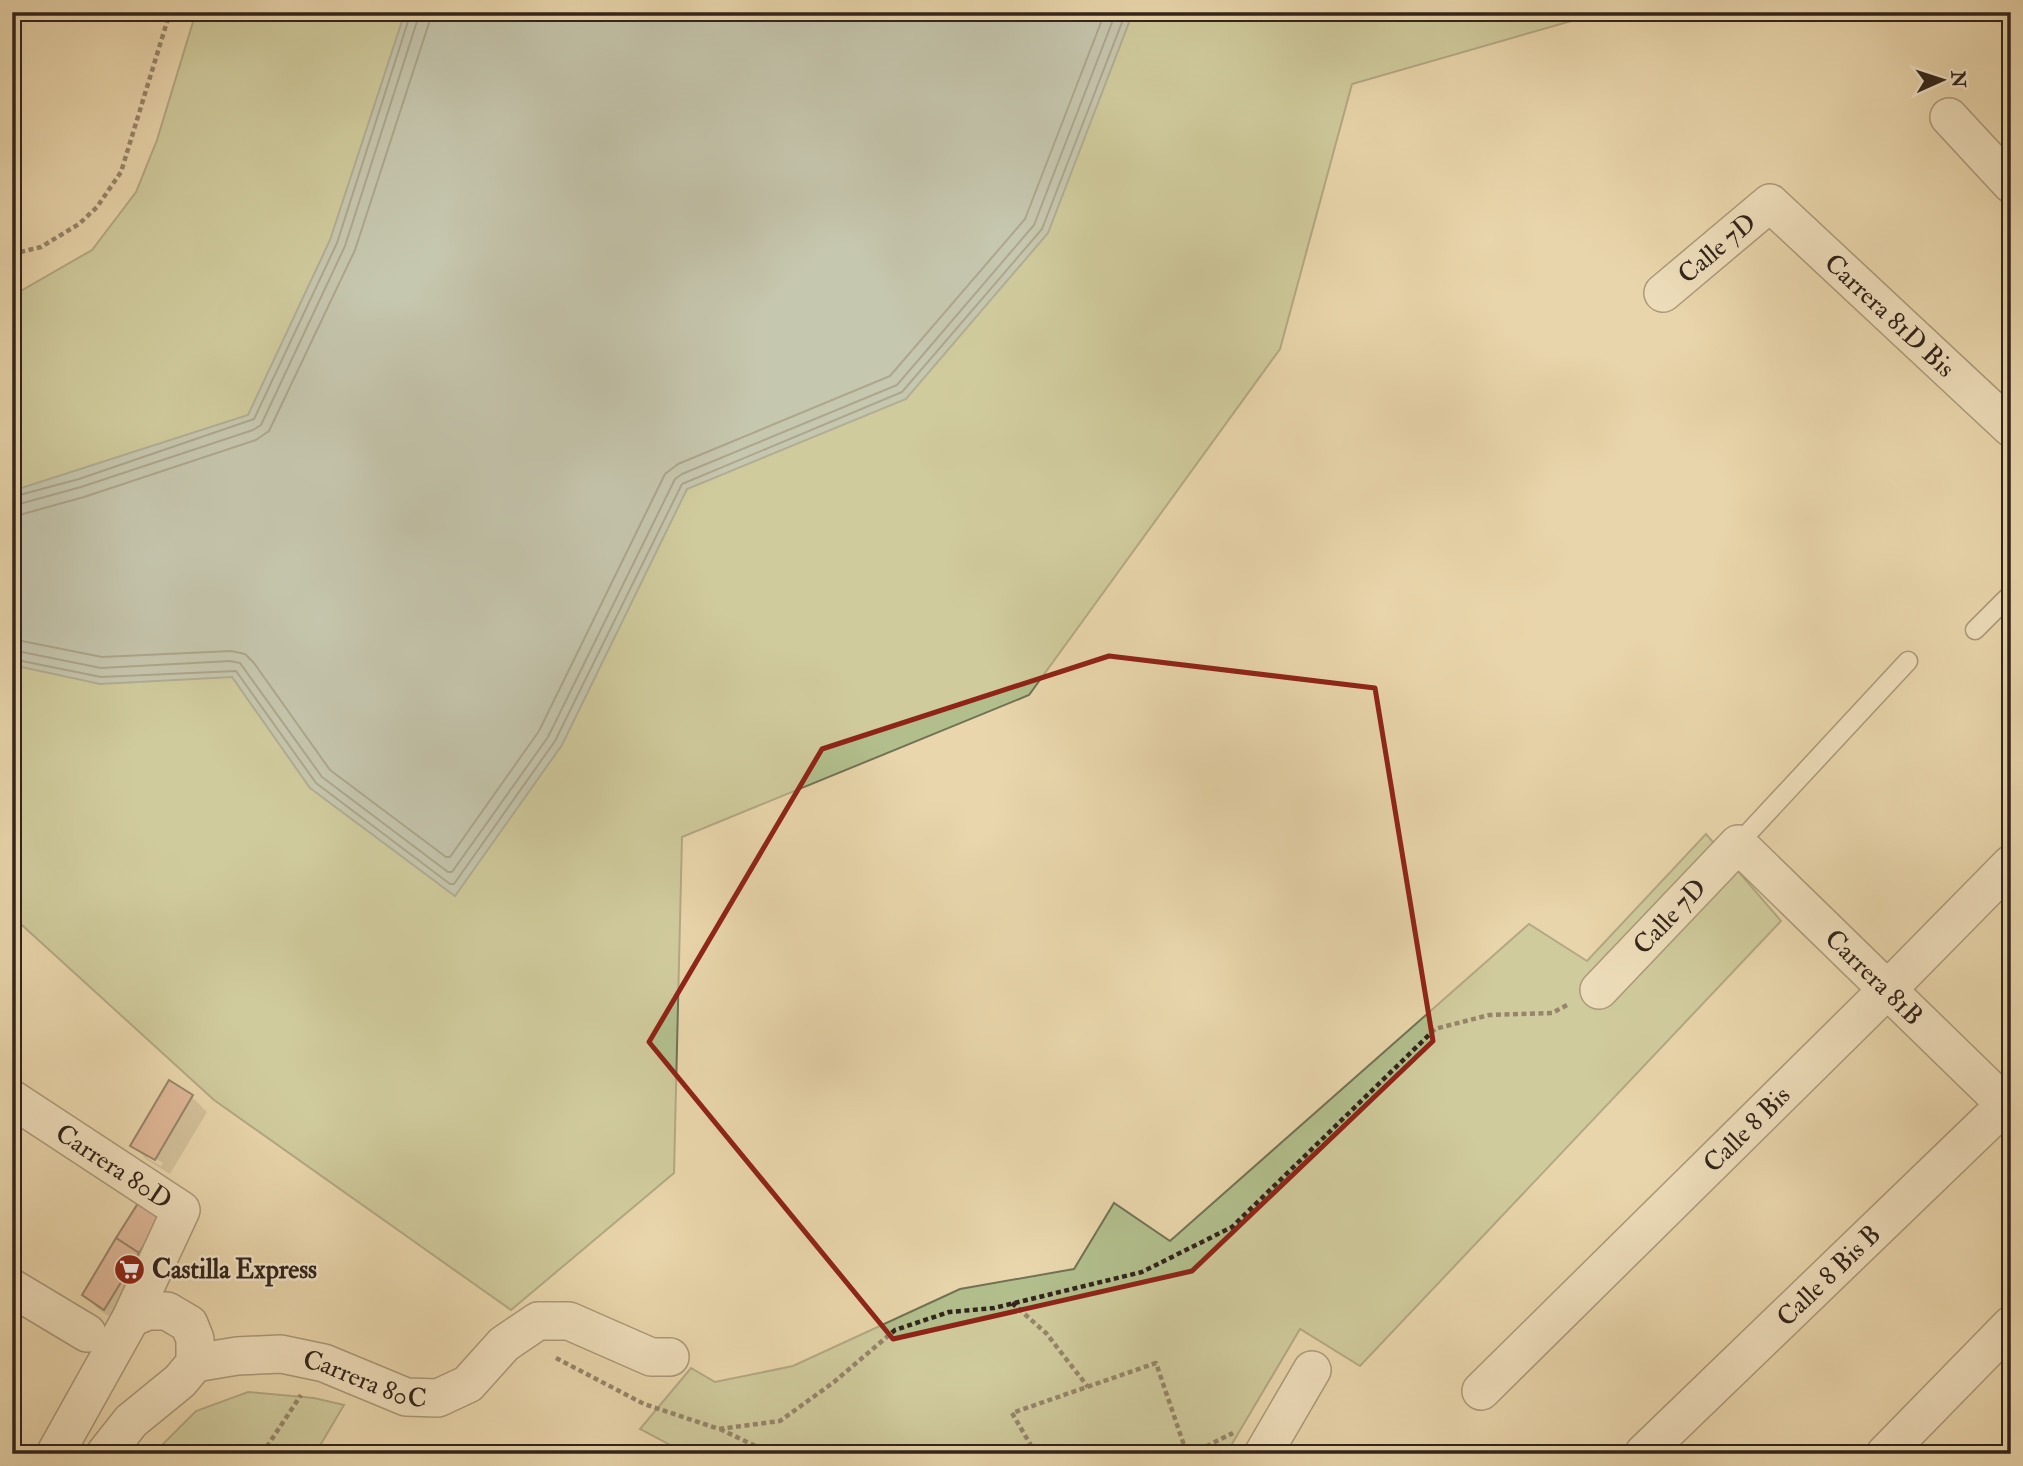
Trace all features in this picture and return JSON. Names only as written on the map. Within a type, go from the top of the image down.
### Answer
[{"type":"street","points":[[1949,117],[2011,184]]},
{"type":"street","name":"Calle 7D","points":[[1663,293],[1770,203]]},
{"type":"street","name":"Carrera 81D Bis","points":[[1770,203],[2011,428]]},
{"type":"street","name":"Calle 7D","points":[[1599,990],[1738,844]]},
{"type":"street","name":"Carrera 81B","points":[[1738,844],[2009,1104]]},
{"type":"street","name":"Calle 8 Bis","points":[[1481,1391],[2011,864]]},
{"type":"street","name":"Carrera 80D","points":[[12,1099],[181,1210],[131,1318]]},
{"type":"street","name":"Calle 8 Bis B","points":[[1644,1453],[2009,1104]]},
{"type":"street","points":[[12,1288],[87,1333]]},
{"type":"street","points":[[55,1454],[131,1318],[148,1311],[167,1311],[189,1324],[195,1339],[195,1363],[180,1381],[131,1421],[105,1454]]},
{"type":"street","name":"Carrera 80C","points":[[195,1363],[237,1356],[281,1354],[324,1363],[406,1397],[438,1398],[468,1384],[504,1343],[538,1321],[569,1321],[651,1357],[670,1357]]},
{"type":"street","points":[[1885,1454],[2011,1325]]},
{"type":"street","points":[[1263,1454],[1312,1370]]},
{"type":"lane","points":[[1975,630],[2011,594]]},
{"type":"lane","points":[[1738,844],[1908,661]]},
{"type":"path","points":[[12,254],[41,247],[79,224],[97,207],[121,172],[170,12]]},
{"type":"path","points":[[719,1429],[780,1421],[834,1382],[895,1330],[949,1312],[994,1308],[1142,1272],[1232,1227],[1435,1029],[1489,1015],[1552,1013],[1599,990]]},
{"type":"path","points":[[1012,1303],[1046,1333],[1088,1387]]},
{"type":"path","points":[[515,1336],[643,1404],[719,1429],[772,1454]]},
{"type":"path","points":[[262,1454],[324,1363]]},
{"type":"path","points":[[1036,1454],[1012,1413],[1156,1363],[1186,1454]]},
{"type":"highlighted area","points":[[1109,656],[1375,688],[1433,1041],[1192,1271],[893,1339],[649,1042],[822,749]]},
{"type":"green space","points":[[196,12],[1586,12],[1571,21],[1352,84],[1280,349],[1029,695],[682,837],[674,1173],[511,1310],[214,1100],[12,916],[12,296],[92,250],[136,192],[157,140]]},
{"type":"green space","points":[[1706,834],[1781,921],[1360,1366],[1300,1329],[1226,1454],[687,1454],[640,1429],[691,1368],[715,1382],[793,1366],[960,1289],[1074,1269],[1114,1203],[1170,1241],[1529,924],[1587,961]]},
{"type":"green space","points":[[248,1392],[314,1398],[344,1405],[315,1454],[153,1454],[196,1411]]},
{"type":"water","points":[[405,12],[1133,12],[1048,233],[906,399],[687,489],[562,745],[455,896],[310,788],[232,677],[100,684],[12,665],[12,491],[248,415],[330,240]]},
{"type":"building","points":[[169,1080],[193,1095],[155,1160],[130,1146]]},
{"type":"building","points":[[142,1197],[165,1212],[139,1253],[116,1238]]},
{"type":"building","points":[[116,1238],[139,1253],[104,1310],[82,1295]]},
{"type":"place","name":"Castilla Express","points":[[129,1269]]}]
